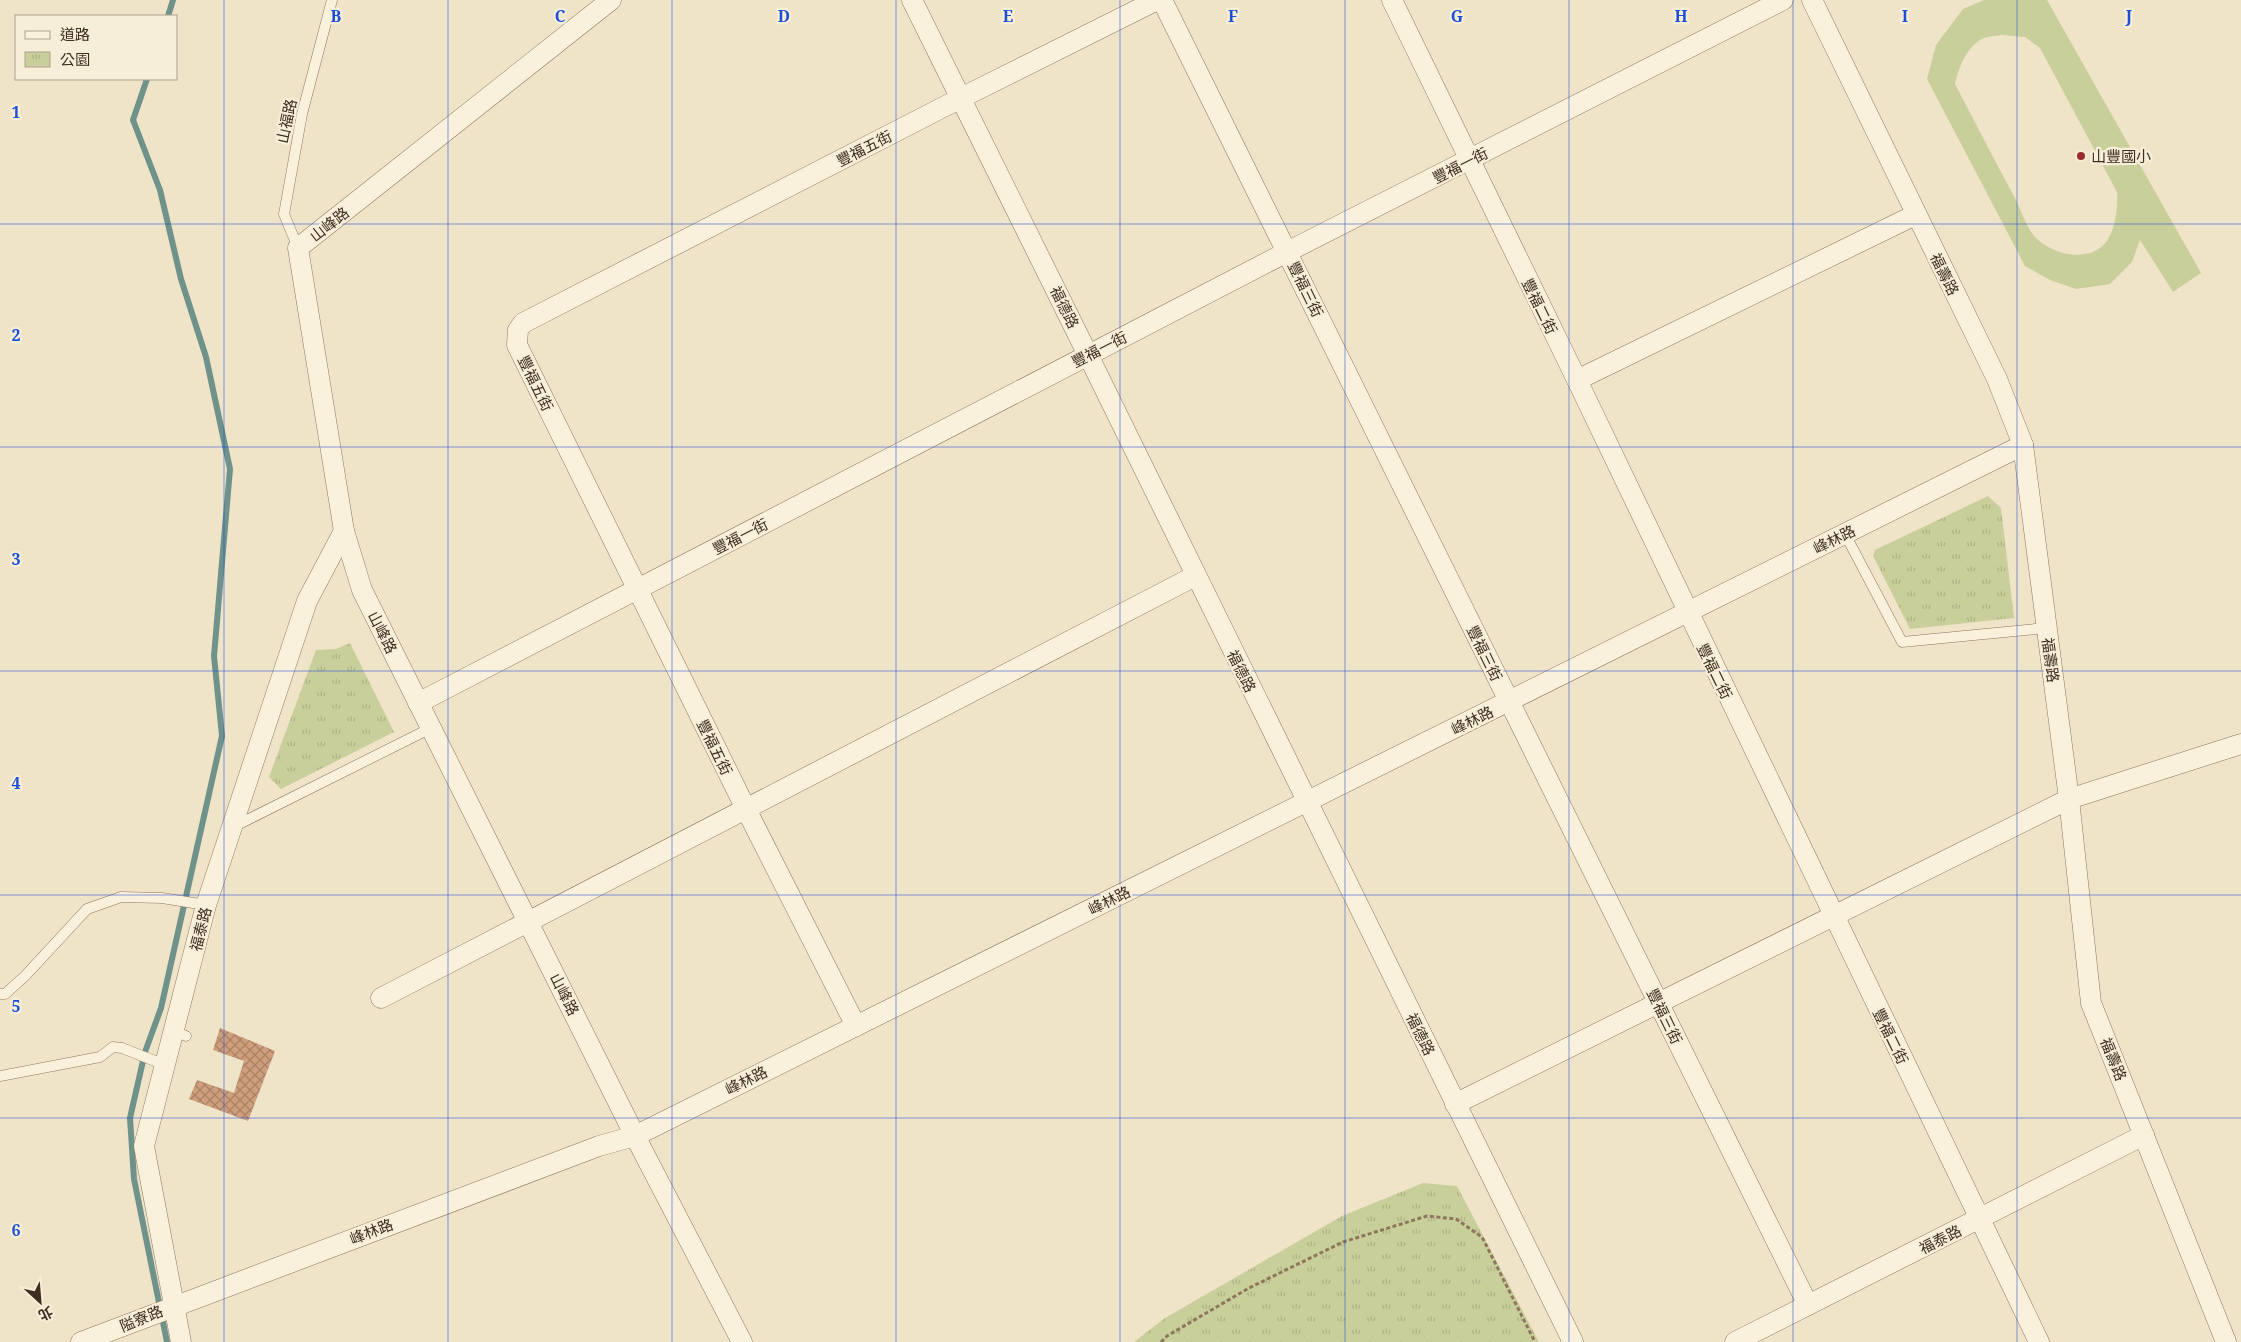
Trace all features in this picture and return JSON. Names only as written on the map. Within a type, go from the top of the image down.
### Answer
[{"type":"street","name":"山峰路","points":[[611,0],[298,248],[344,532],[362,590],[636,1136],[742,1342]]},
{"type":"street","name":"福德路","points":[[912,0],[1572,1342]]},
{"type":"street","name":"豐福五街","points":[[856,1026],[746,809],[517,345],[518,330],[523,323],[961,98],[1157,0]]},
{"type":"street","name":"豐福三街","points":[[1162,0],[1808,1305]]},
{"type":"street","name":"豐福二街","points":[[1392,0],[1577,380],[2038,1342]]},
{"type":"street","name":"豐福一街","points":[[418,703],[1287,252],[1783,0]]},
{"type":"street","name":"福壽路","points":[[1812,0],[1997,379],[2023,445],[2069,799],[2091,1003],[2226,1342]]},
{"type":"street","points":[[1577,380],[1916,215]]},
{"type":"street","name":"峰林路","points":[[174,1305],[589,1149],[636,1136],[2023,445]]},
{"type":"street","name":"福泰路","points":[[181,1342],[144,1146],[165,1065],[180,1034],[206,905],[231,828],[307,601],[344,532]]},
{"type":"street","points":[[381,998],[1196,576]]},
{"type":"street","points":[[1455,1104],[2069,799],[2241,744]]},
{"type":"street","name":"福泰路","points":[[1735,1342],[2144,1135]]},
{"type":"street","name":"隘寮路","points":[[81,1342],[174,1305]]},
{"type":"lane","name":"山福路","points":[[298,248],[284,214],[302,114],[332,0]]},
{"type":"lane","points":[[1845,534],[1902,642],[2046,628]]},
{"type":"lane","points":[[231,828],[430,728]]},
{"type":"lane","points":[[0,994],[5,994],[25,976],[87,908],[121,898],[162,898],[206,905]]},
{"type":"lane","points":[[0,1076],[100,1057],[113,1047],[122,1048],[165,1065]]},
{"type":"path","points":[[1160,1342],[1249,1288],[1343,1242],[1428,1216],[1456,1219],[1482,1237],[1535,1342]]},
{"type":"green space","points":[[1984,0],[2047,0],[2201,273],[2173,292],[2140,240],[2132,262],[2110,284],[2076,289],[2050,280],[2025,266],[1927,79],[1936,45],[1963,9]],"holes":[[[2002,35],[2025,37],[2040,48],[2117,192],[2116,217],[2111,235],[2100,248],[2093,252],[2078,255],[2056,251],[2043,244],[2034,236],[1955,84],[1964,58],[1976,43],[1982,39]]]},
{"type":"green space","points":[[1988,496],[2001,508],[2014,618],[1910,629],[1873,556],[1875,550]]},
{"type":"green space","points":[[350,643],[394,732],[281,789],[269,777],[316,650],[336,649]]},
{"type":"green space","points":[[1423,1183],[1457,1186],[1539,1342],[1134,1342],[1165,1318],[1342,1216]]},
{"type":"building","points":[[220,1028],[275,1051],[248,1121],[189,1099],[197,1080],[234,1093],[244,1061],[213,1050]]},
{"type":"waterway","points":[[168,15],[173,0]]},
{"type":"waterway","points":[[147,80],[133,120],[160,190],[181,279],[206,357],[230,469],[214,656],[222,736],[161,1008],[145,1052],[130,1118],[134,1179],[167,1342]]},
{"type":"place","name":"山豐國小","points":[[2081,156]]}]
